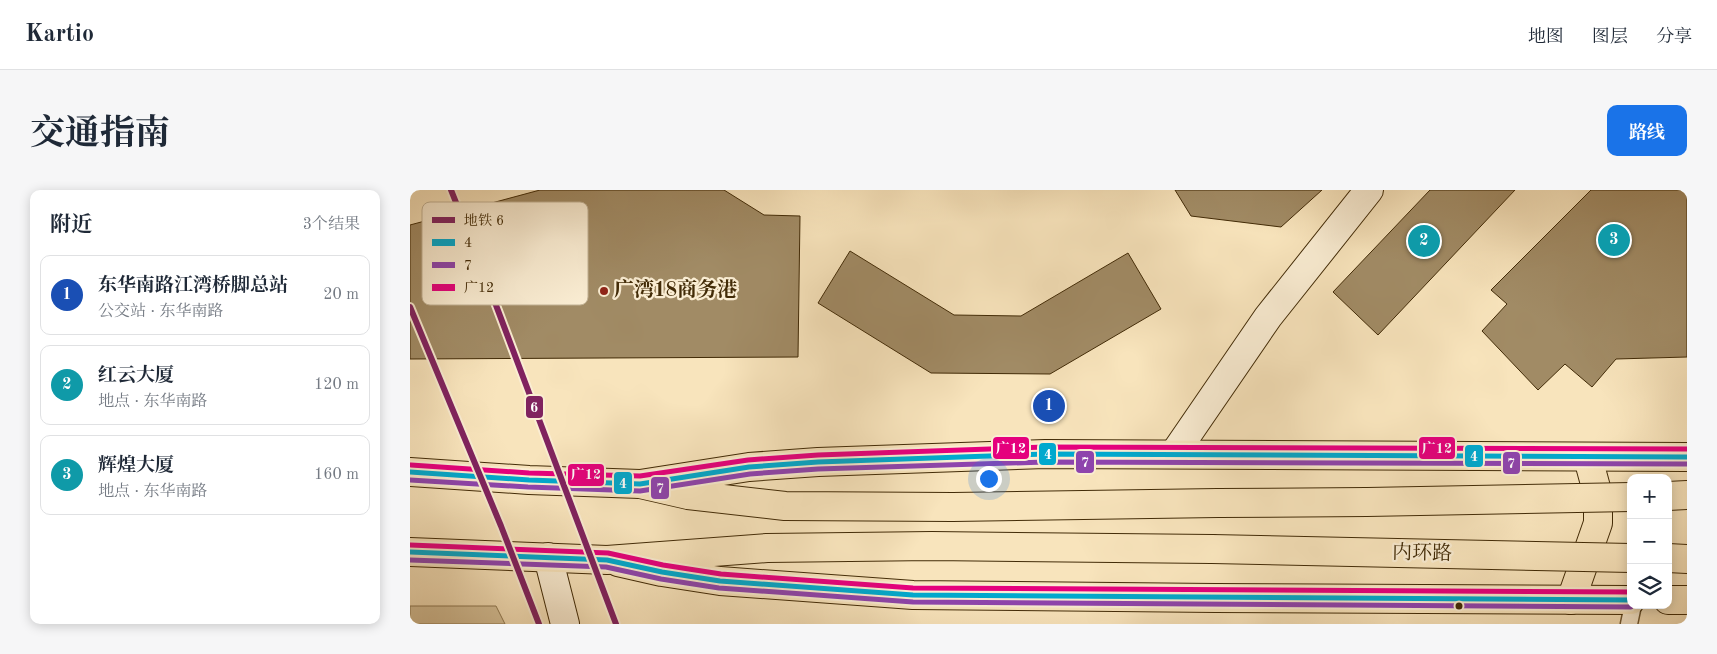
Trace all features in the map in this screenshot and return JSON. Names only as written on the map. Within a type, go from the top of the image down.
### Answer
[{"type":"main road","points":[[640,484],[748,467],[818,462],[1045,454],[1687,457]]},
{"type":"main road","points":[[1571,600],[1598,523],[1598,495],[1588,458]]},
{"type":"main road","points":[[410,472],[529,480],[640,484],[688,495],[785,506],[962,507],[1627,497]]},
{"type":"main road","points":[[1672,496],[1687,495]]},
{"type":"main road","name":"内环路","points":[[606,560],[767,548],[913,546],[1212,549],[1627,558]]},
{"type":"main road","points":[[410,552],[606,560],[662,572],[720,581],[914,595],[1627,600]]},
{"type":"main road","points":[[1672,558],[1687,559]]},
{"type":"main road","points":[[1672,600],[1687,600]]},
{"type":"street","points":[[1174,454],[1268,317],[1369,190]]},
{"type":"street","points":[[548,557],[565,624]]},
{"type":"lane","points":[[1629,624],[1632,609]]},
{"type":"shaded area","points":[[410,606],[496,606],[505,624],[410,624]]},
{"type":"building","name":"广湾18商务港","points":[[540,190],[724,190],[764,215],[800,216],[798,357],[410,359],[410,225],[422,222],[422,305],[588,305],[588,202],[495,202]]},
{"type":"building","points":[[1175,190],[1322,190],[1281,227],[1191,216]]},
{"type":"building","points":[[1430,190],[1515,190],[1378,335],[1333,292]]},
{"type":"building","points":[[1591,190],[1687,190],[1687,357],[1616,359],[1592,387],[1565,364],[1538,390],[1482,331],[1507,304],[1491,290]]},
{"type":"building","points":[[850,251],[954,315],[1021,316],[1128,253],[1161,309],[1050,374],[931,373],[818,303]]},
{"type":"metro line","name":"6","points":[[451,190],[456,202]]},
{"type":"metro line","name":"6","points":[[496,305],[616,624]]},
{"type":"metro line","name":"6","points":[[410,307],[501,526],[539,624]]},
{"type":"transit line","name":"广12","points":[[411,465],[529,473],[640,476],[748,460],[818,455],[1045,447],[1687,449]]},
{"type":"transit line","name":"4","points":[[410,472],[529,480],[640,484],[749,467],[818,462],[1045,454],[1687,457]]},
{"type":"transit line","name":"7","points":[[410,480],[640,491],[750,474],[818,469],[1045,462],[1687,464]]},
{"type":"transit line","name":"广12","points":[[410,545],[608,553],[663,565],[721,574],[913,588],[1627,592]]},
{"type":"transit line","name":"4","points":[[410,552],[607,560],[662,572],[720,581],[913,595],[1627,600]]},
{"type":"transit line","name":"7","points":[[410,560],[606,567],[661,579],[719,588],[913,602],[1627,607]]},
{"type":"place","name":"辉煌大厦","points":[[1614,240]]},
{"type":"place","name":"红云大厦","points":[[1424,241]]},
{"type":"place","name":"广湾18商务港","points":[[604,291]]},
{"type":"place","name":"东华南路江湾桥脚总站","points":[[1049,406]]}]
